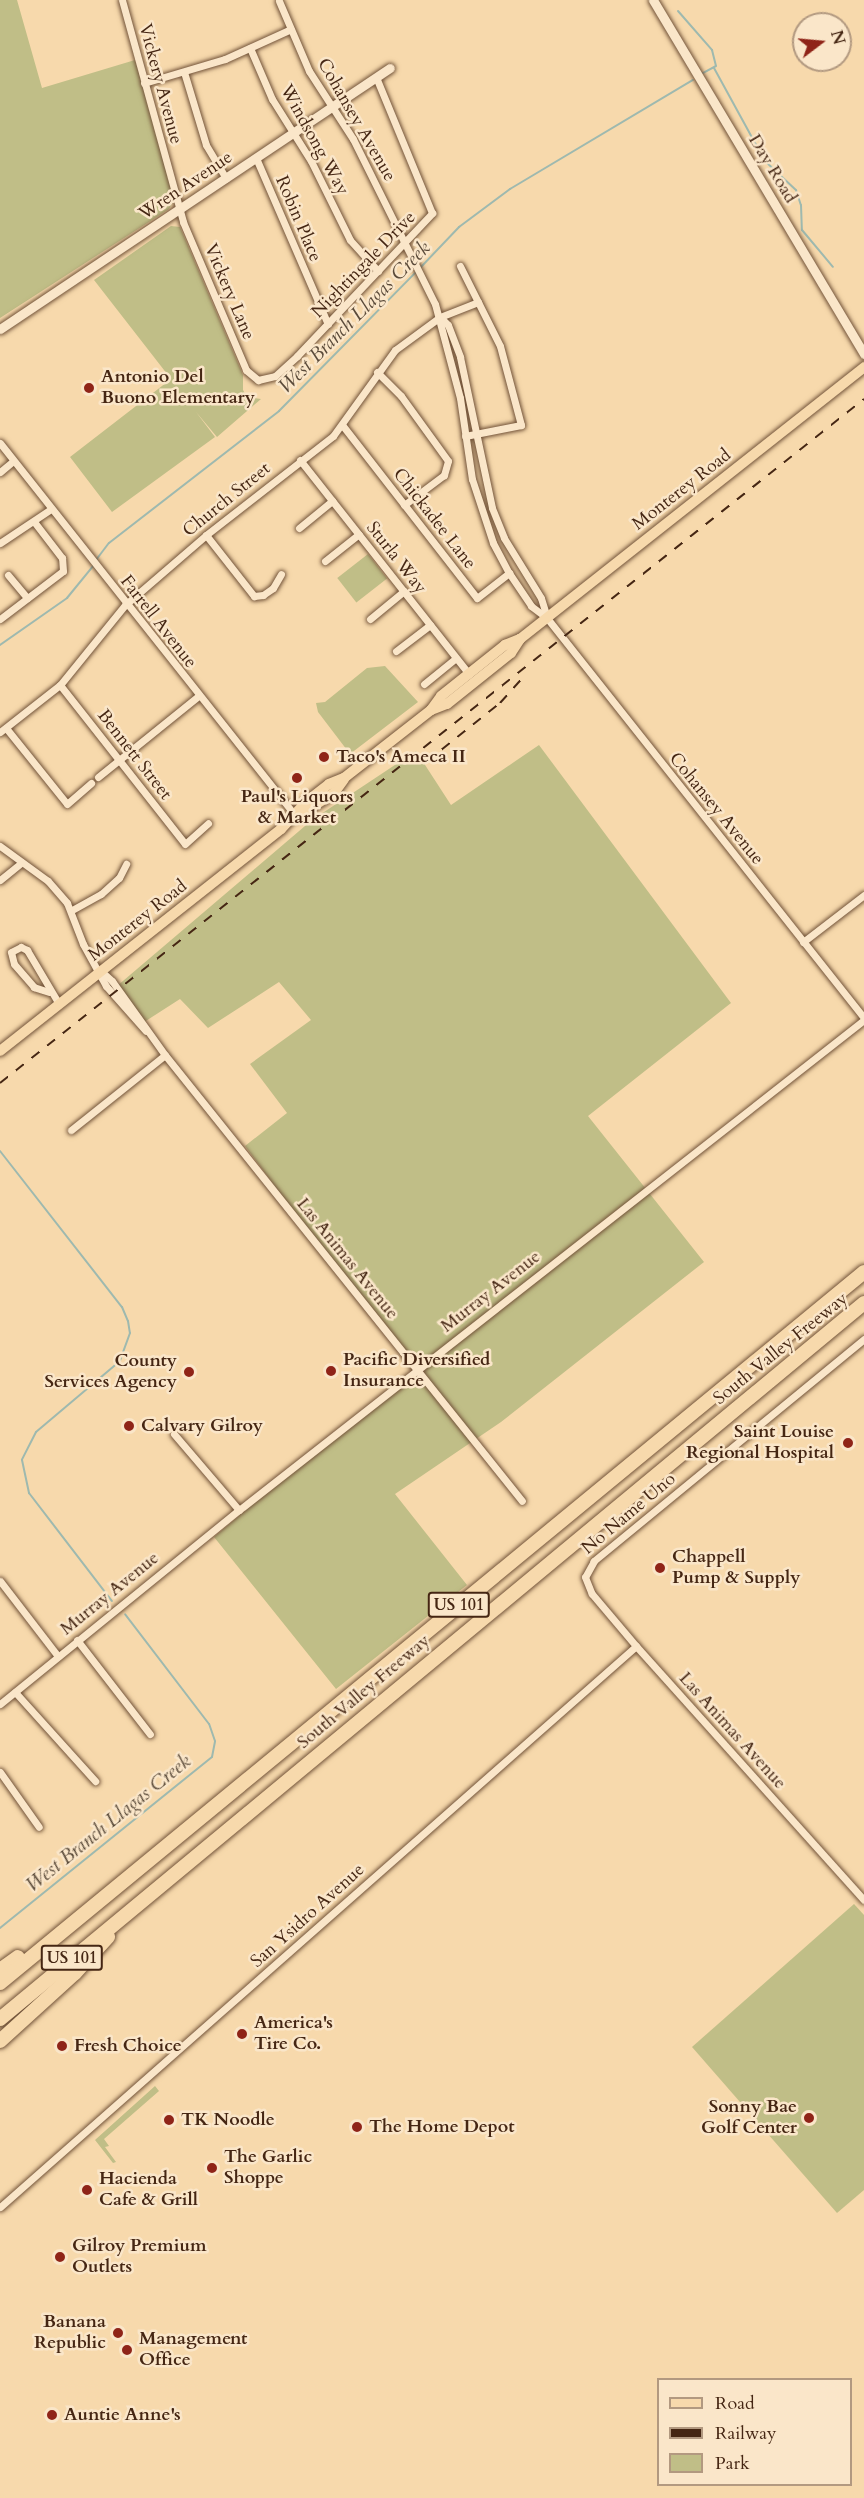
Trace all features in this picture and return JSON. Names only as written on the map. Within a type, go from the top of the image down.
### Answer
[{"type":"highway","name":"South Valley Freeway","points":[[0,1983],[864,1272]]},
{"type":"highway","name":"South Valley Freeway","points":[[0,2019],[143,1898],[864,1303]]},
{"type":"highway","points":[[0,2041],[75,1973],[143,1898]]},
{"type":"highway","points":[[0,1970],[54,1938]]},
{"type":"main road","name":"Monterey Road","points":[[0,1051],[296,817],[330,796],[344,778],[431,710],[441,696],[505,645],[520,639],[547,618],[864,367]]},
{"type":"main road","name":"Monterey Road","points":[[431,710],[447,704],[511,653],[520,639]]},
{"type":"street","name":"Vickery Avenue","points":[[122,0],[180,210]]},
{"type":"street","name":"Day Road","points":[[652,0],[864,354]]},
{"type":"street","name":"Cohansey Avenue","points":[[279,1],[309,70],[354,139],[440,317],[481,512],[509,573],[531,606],[547,618],[864,1019]]},
{"type":"street","points":[[144,83],[184,72],[291,30]]},
{"type":"street","name":"Windsong Way","points":[[250,48],[272,99],[311,161],[350,240],[378,272]]},
{"type":"street","name":"Wren Avenue","points":[[0,329],[390,68]]},
{"type":"street","points":[[184,72],[206,145],[226,178]]},
{"type":"street","name":"Nightingale Drive","points":[[258,380],[275,376],[405,244],[433,209],[376,77]]},
{"type":"street","name":"Robin Place","points":[[256,158],[328,324]]},
{"type":"street","name":"Vickery Lane","points":[[180,210],[246,370],[258,380]]},
{"type":"street","points":[[460,266],[500,346],[521,425],[465,436]]},
{"type":"street","name":"Church Street","points":[[3,730],[60,685],[125,605],[206,536],[343,426],[377,372],[412,335],[440,317],[478,302]]},
{"type":"street","name":"Cohansey Avenue","points":[[440,317],[448,326],[460,357],[492,508],[504,538],[541,598],[547,618]]},
{"type":"street","points":[[377,372],[401,396],[448,461],[444,475],[404,505]]},
{"type":"street","name":"Chickadee Lane","points":[[343,426],[477,598],[509,573]]},
{"type":"street","name":"Farrell Avenue","points":[[0,443],[197,697],[296,817]]},
{"type":"street","name":"Sturla Way","points":[[300,460],[469,674]]},
{"type":"street","points":[[0,472],[13,461]]},
{"type":"street","points":[[298,528],[332,501]]},
{"type":"street","points":[[0,543],[35,523],[51,509]]},
{"type":"street","points":[[0,619],[63,571],[62,558],[35,523]]},
{"type":"street","points":[[325,561],[358,534]]},
{"type":"street","points":[[206,536],[254,596],[263,595],[273,588],[281,574]]},
{"type":"street","points":[[8,575],[27,598]]},
{"type":"street","points":[[370,619],[404,591]]},
{"type":"street","points":[[396,651],[430,625]]},
{"type":"street","points":[[424,684],[456,658]]},
{"type":"street","name":"Bennett Street","points":[[60,685],[185,844],[208,823]]},
{"type":"street","points":[[98,777],[197,697]]},
{"type":"street","points":[[3,730],[68,804],[91,783]]},
{"type":"street","points":[[0,846],[48,881],[72,910],[101,894],[118,878],[126,864]]},
{"type":"street","points":[[0,880],[22,862]]},
{"type":"street","points":[[803,942],[864,894]]},
{"type":"street","name":"Las Animas Avenue","points":[[72,910],[83,944],[101,971],[106,986],[149,1034],[522,1501]]},
{"type":"street","points":[[49,992],[34,987],[14,964],[11,951],[21,946],[27,950],[42,969],[49,992],[59,1004]]},
{"type":"street","name":"Murray Avenue","points":[[0,1704],[57,1655],[239,1510],[864,1019]]},
{"type":"street","points":[[71,1130],[165,1055]]},
{"type":"street","name":"No Name Uno","points":[[585,1577],[594,1561],[864,1339]]},
{"type":"street","points":[[174,1434],[239,1510]]},
{"type":"street","name":"Las Animas Avenue","points":[[585,1577],[592,1594],[636,1646],[864,1900]]},
{"type":"street","points":[[0,1581],[57,1655]]},
{"type":"street","points":[[77,1640],[150,1734]]},
{"type":"street","name":"San Ysidro Avenue","points":[[0,2207],[636,1646]]},
{"type":"street","points":[[15,1692],[95,1781]]},
{"type":"street","points":[[0,1772],[39,1827]]},
{"type":"green space","points":[[0,0],[17,0],[42,88],[135,60],[178,194],[169,209],[0,318]]},
{"type":"green space","points":[[171,226],[180,227],[243,375],[243,390],[247,397],[261,399],[217,437],[196,412],[215,437],[112,512],[70,457],[171,379],[94,280]]},
{"type":"green space","points":[[368,554],[387,578],[356,602],[337,578]]},
{"type":"green space","points":[[385,666],[418,702],[350,754],[318,712],[316,703],[325,702],[367,668]]},
{"type":"green space","points":[[539,745],[731,1003],[588,1116],[704,1262],[501,1422],[395,1494],[467,1585],[336,1689],[214,1537],[336,1434],[415,1374],[245,1146],[287,1113],[250,1064],[311,1020],[279,982],[208,1028],[180,999],[138,1026],[110,992],[312,820],[416,751],[451,805]]},
{"type":"green space","name":"Sonny Bae Golf Center","points":[[854,1904],[864,1915],[864,2190],[837,2213],[692,2047]]},
{"type":"green space","points":[[155,2086],[159,2091],[104,2139],[109,2146],[105,2147],[116,2162],[113,2163],[95,2140]]},
{"type":"waterway","name":"West Branch Llagas Creek","points":[[678,11],[712,50],[716,66],[703,73]]},
{"type":"waterway","points":[[714,68],[765,161],[796,190],[801,205],[802,230],[833,267]]},
{"type":"waterway","name":"West Branch Llagas Creek","points":[[420,268],[459,227],[510,189],[693,80]]},
{"type":"waterway","name":"West Branch Llagas Creek","points":[[96,560],[109,543],[279,411],[416,272]]},
{"type":"waterway","name":"West Branch Llagas Creek","points":[[0,645],[67,598],[94,565]]},
{"type":"waterway","name":"West Branch Llagas Creek","points":[[0,1151],[122,1307],[128,1321],[130,1333],[120,1361],[36,1432],[22,1460],[29,1493],[112,1601]]},
{"type":"waterway","name":"West Branch Llagas Creek","points":[[0,1928],[212,1757],[215,1741],[209,1724],[125,1614]]},
{"type":"railway","points":[[0,1083],[864,399]]},
{"type":"railway","points":[[426,762],[500,703],[525,675]]},
{"type":"place","name":"Antonio Del Buono Elementary","points":[[89,388]]},
{"type":"place","name":"Taco's Ameca II","points":[[324,757]]},
{"type":"place","name":"Paul's Liquors & Market","points":[[297,778]]},
{"type":"place","name":"Pacific Diversified Insurance","points":[[331,1371]]},
{"type":"place","name":"County Services Agency","points":[[189,1372]]},
{"type":"place","name":"Calvary Gilroy","points":[[129,1426]]},
{"type":"place","name":"Saint Louise Regional Hospital","points":[[848,1443]]},
{"type":"place","name":"Chappell Pump & Supply","points":[[660,1568]]},
{"type":"place","name":"America's Tire Co.","points":[[242,2034]]},
{"type":"place","name":"Fresh Choice","points":[[62,2046]]},
{"type":"place","name":"Sonny Bae Golf Center","points":[[809,2118]]},
{"type":"place","name":"TK Noodle","points":[[169,2120]]},
{"type":"place","name":"The Home Depot","points":[[357,2127]]},
{"type":"place","name":"The Garlic Shoppe","points":[[212,2168]]},
{"type":"place","name":"Hacienda Cafe & Grill","points":[[87,2190]]},
{"type":"place","name":"Gilroy Premium Outlets","points":[[60,2257]]},
{"type":"place","name":"Banana Republic","points":[[118,2333]]},
{"type":"place","name":"Management Office","points":[[127,2350]]},
{"type":"place","name":"Auntie Anne's","points":[[52,2415]]}]
